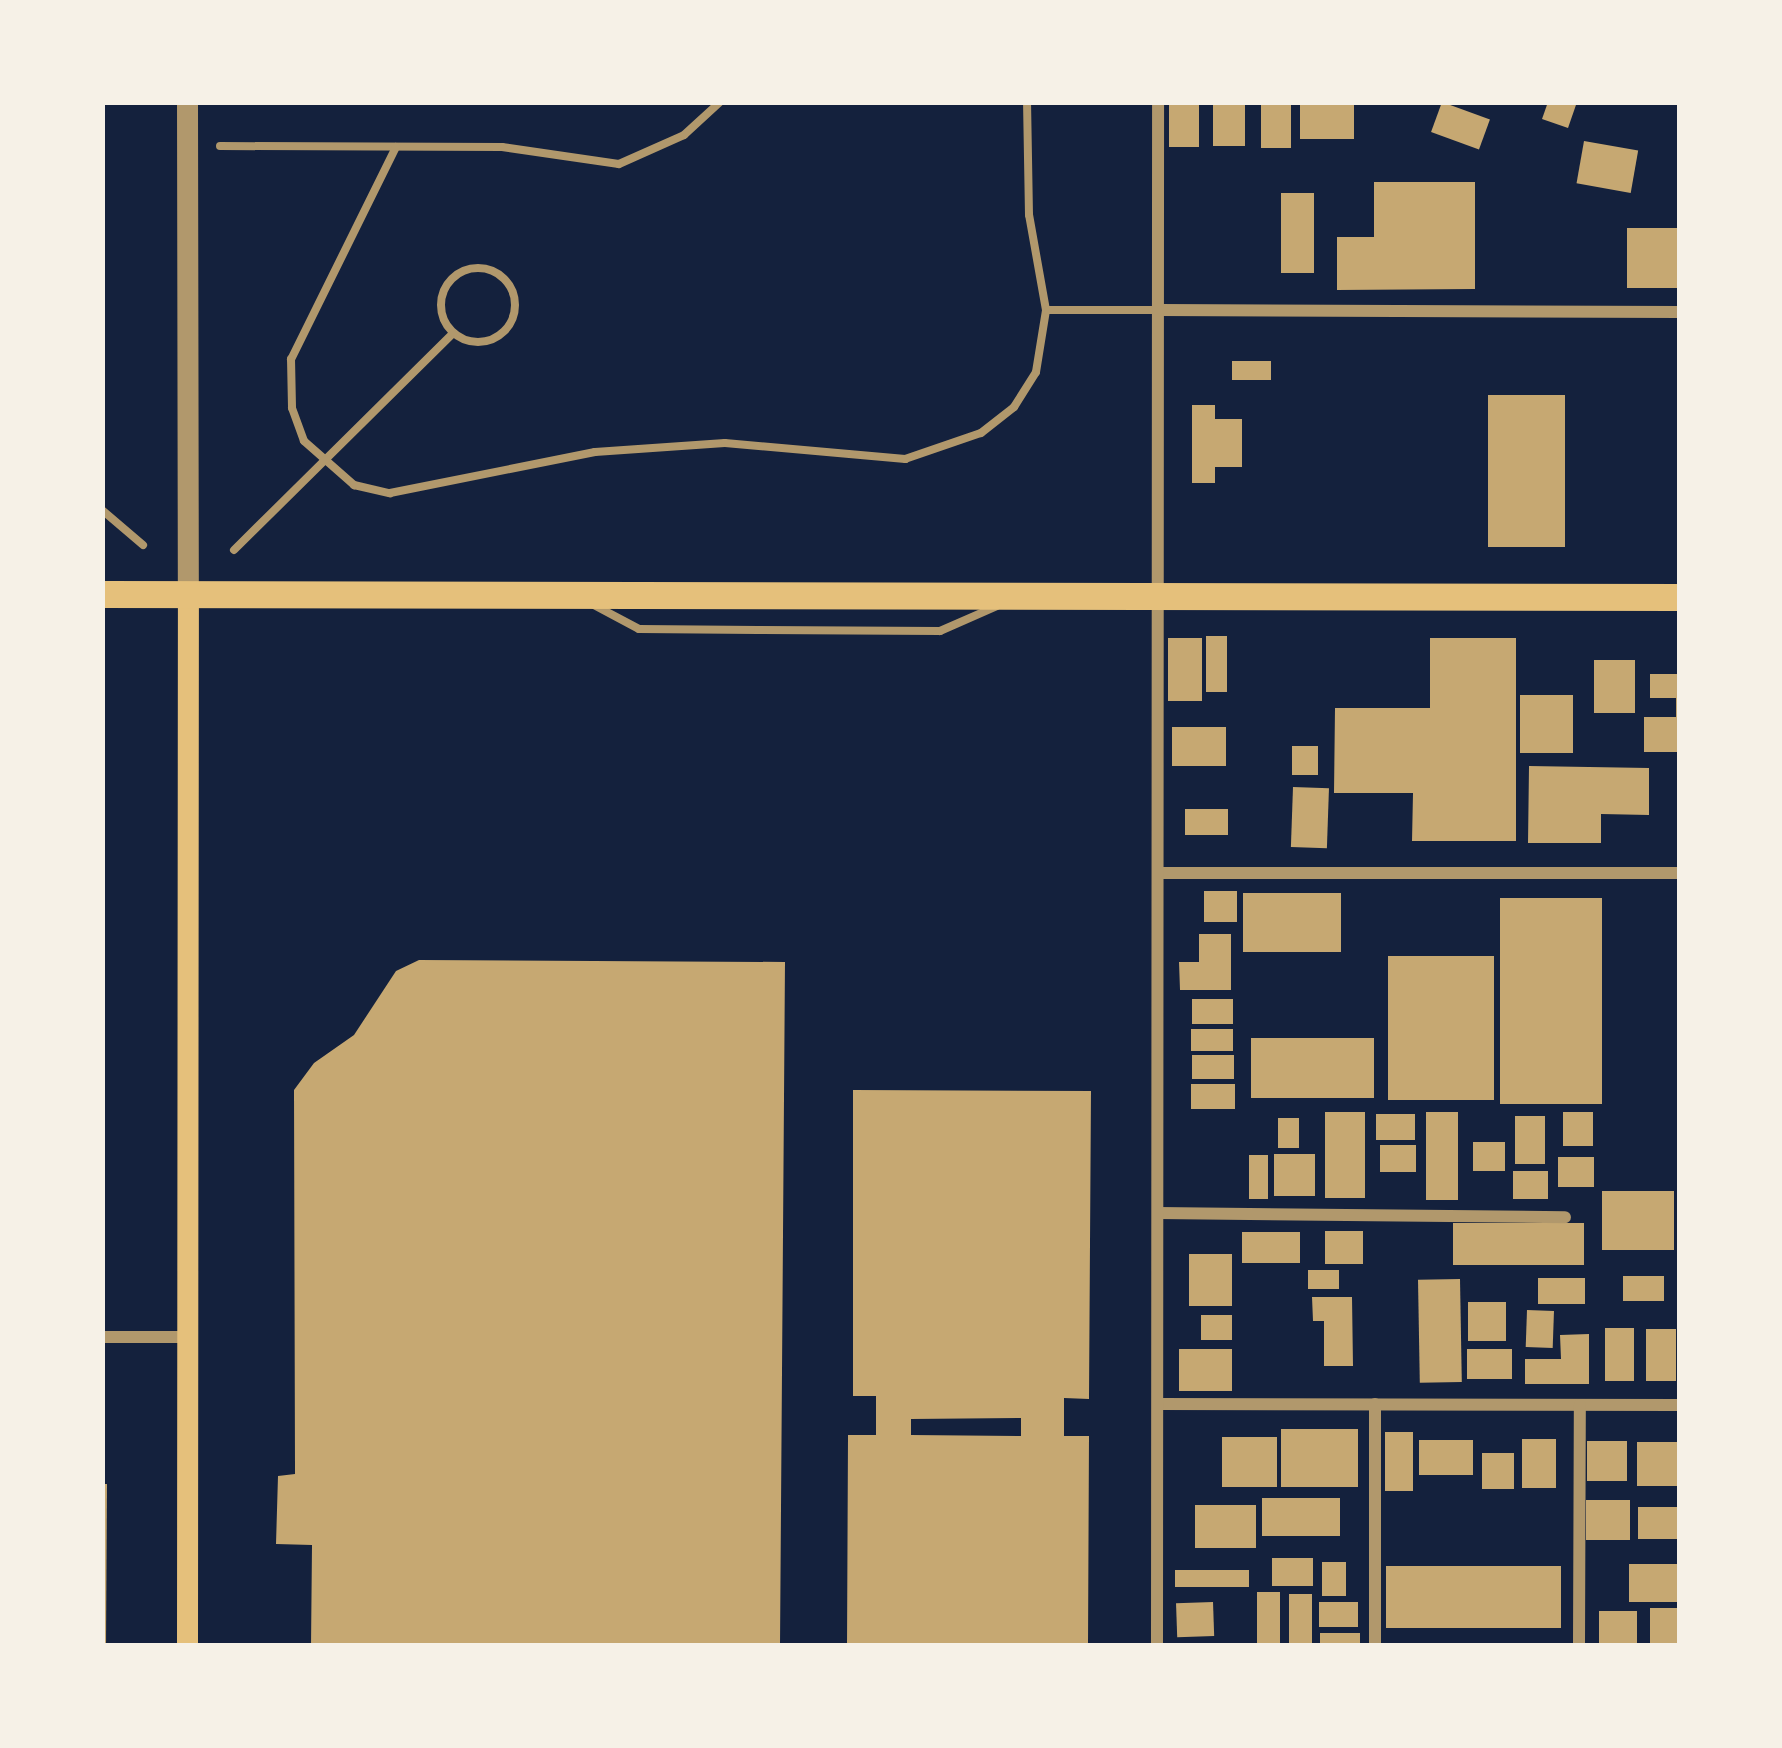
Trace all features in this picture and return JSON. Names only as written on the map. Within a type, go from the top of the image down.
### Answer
[{"type":"highway","points":[[102,594],[566,591],[1680,597]]},
{"type":"main road","points":[[187,1646],[188,595]]},
{"type":"street","points":[[188,102],[188,595]]},
{"type":"street","points":[[1157,1646],[1158,102]]},
{"type":"street","points":[[1159,310],[1680,312]]},
{"type":"street","points":[[1159,873],[1680,873]]},
{"type":"street","points":[[1158,1213],[1565,1216]]},
{"type":"street","points":[[102,1337],[187,1337]]},
{"type":"street","points":[[1157,1405],[1680,1405]]},
{"type":"street","points":[[1375,1405],[1376,1646]]},
{"type":"street","points":[[1579,1646],[1580,1405]]},
{"type":"lane","points":[[220,146],[502,148],[619,164],[684,136],[720,102]]},
{"type":"lane","points":[[396,147],[291,359],[292,408],[322,462],[354,485],[390,493],[642,448],[725,443],[905,459],[934,454],[1014,407],[1036,372],[1046,310],[1029,215],[1027,102]]},
{"type":"lane","points":[[479,268],[502,277],[515,299],[510,325],[490,340],[453,333],[441,298],[454,276],[479,268]]},
{"type":"lane","points":[[1046,310],[1159,310]]},
{"type":"lane","points":[[234,550],[453,333]]},
{"type":"lane","points":[[102,510],[142,545]]},
{"type":"building","points":[[1169,102],[1199,102],[1199,147],[1169,147]]},
{"type":"building","points":[[1213,102],[1245,102],[1245,146],[1213,146]]},
{"type":"building","points":[[1261,102],[1291,102],[1291,148],[1261,148]]},
{"type":"building","points":[[1300,102],[1354,102],[1354,139],[1300,139]]},
{"type":"building","points":[[1442,102],[1490,119],[1479,150],[1431,132]]},
{"type":"building","points":[[1548,102],[1577,102],[1568,128],[1542,119]]},
{"type":"building","points":[[1584,141],[1638,151],[1631,193],[1577,183]]},
{"type":"building","points":[[1374,182],[1475,182],[1475,289],[1337,290],[1337,237],[1374,237]]},
{"type":"building","points":[[1281,193],[1314,193],[1314,273],[1281,273]]},
{"type":"building","points":[[1627,228],[1680,228],[1680,288],[1627,288]]},
{"type":"building","points":[[1232,361],[1271,361],[1271,380],[1232,380]]},
{"type":"building","points":[[1488,395],[1565,395],[1565,547],[1488,547]]},
{"type":"building","points":[[1192,405],[1215,405],[1215,419],[1242,419],[1242,467],[1215,467],[1215,483],[1192,483]]},
{"type":"building","points":[[1206,636],[1227,636],[1227,692],[1206,692]]},
{"type":"building","points":[[1168,638],[1202,638],[1202,701],[1168,701]]},
{"type":"building","points":[[1430,638],[1516,638],[1516,841],[1412,841],[1413,793],[1334,793],[1335,708],[1430,708]]},
{"type":"building","points":[[1594,660],[1635,660],[1635,713],[1594,713]]},
{"type":"building","points":[[1650,674],[1680,674],[1680,752],[1644,752],[1644,717],[1676,717],[1676,698],[1650,698]]},
{"type":"building","points":[[1520,695],[1573,695],[1573,753],[1520,753]]},
{"type":"building","points":[[1172,727],[1226,727],[1226,766],[1172,766]]},
{"type":"building","points":[[1292,746],[1318,746],[1318,775],[1292,775]]},
{"type":"building","points":[[1529,766],[1649,768],[1649,815],[1601,814],[1601,843],[1528,843]]},
{"type":"building","points":[[1293,787],[1329,788],[1327,848],[1291,847]]},
{"type":"building","points":[[1185,809],[1228,809],[1228,835],[1185,835]]},
{"type":"building","points":[[1204,891],[1237,891],[1237,922],[1204,922]]},
{"type":"building","points":[[1243,893],[1341,893],[1341,952],[1243,952]]},
{"type":"building","points":[[1500,898],[1602,898],[1602,1104],[1500,1104]]},
{"type":"building","points":[[1199,934],[1231,934],[1231,990],[1180,990],[1179,962],[1199,962]]},
{"type":"building","points":[[1388,956],[1494,956],[1494,1100],[1388,1100]]},
{"type":"building","points":[[419,960],[785,962],[780,1646],[311,1646],[312,1545],[276,1544],[278,1476],[295,1474],[294,1090],[314,1063],[354,1035],[396,971]]},
{"type":"building","points":[[1192,999],[1233,999],[1233,1024],[1192,1024]]},
{"type":"building","points":[[1191,1029],[1233,1029],[1233,1051],[1191,1051]]},
{"type":"building","points":[[1251,1038],[1374,1038],[1374,1098],[1251,1098]]},
{"type":"building","points":[[1192,1055],[1234,1055],[1234,1079],[1192,1079]]},
{"type":"building","points":[[1191,1084],[1235,1084],[1235,1109],[1191,1109]]},
{"type":"building","points":[[853,1090],[1091,1091],[1089,1399],[1064,1398],[1064,1436],[1089,1436],[1088,1646],[847,1646],[848,1435],[876,1435],[876,1396],[853,1396]],"holes":[[[1021,1418],[1021,1436],[911,1435],[911,1419]]]},
{"type":"building","points":[[1325,1112],[1365,1112],[1365,1198],[1325,1198]]},
{"type":"building","points":[[1426,1112],[1458,1112],[1458,1200],[1426,1200]]},
{"type":"building","points":[[1563,1112],[1593,1112],[1593,1146],[1563,1146]]},
{"type":"building","points":[[1376,1114],[1415,1114],[1415,1140],[1376,1140]]},
{"type":"building","points":[[1515,1116],[1545,1116],[1545,1164],[1515,1164]]},
{"type":"building","points":[[1278,1118],[1299,1118],[1299,1148],[1278,1148]]},
{"type":"building","points":[[1473,1142],[1505,1142],[1505,1171],[1473,1171]]},
{"type":"building","points":[[1380,1145],[1416,1145],[1416,1172],[1380,1172]]},
{"type":"building","points":[[1274,1154],[1315,1154],[1315,1196],[1274,1196]]},
{"type":"building","points":[[1249,1155],[1268,1155],[1268,1199],[1249,1199]]},
{"type":"building","points":[[1558,1157],[1594,1157],[1594,1187],[1558,1187]]},
{"type":"building","points":[[1513,1171],[1548,1171],[1548,1199],[1513,1199]]},
{"type":"building","points":[[1602,1191],[1674,1191],[1674,1250],[1602,1250]]},
{"type":"building","points":[[1453,1223],[1584,1223],[1584,1265],[1453,1265]]},
{"type":"building","points":[[1325,1231],[1363,1231],[1363,1264],[1325,1264]]},
{"type":"building","points":[[1242,1232],[1300,1232],[1300,1263],[1242,1263]]},
{"type":"building","points":[[1189,1254],[1232,1254],[1232,1306],[1189,1306]]},
{"type":"building","points":[[1308,1270],[1339,1270],[1339,1289],[1308,1289]]},
{"type":"building","points":[[1623,1276],[1664,1276],[1664,1301],[1623,1301]]},
{"type":"building","points":[[1538,1278],[1585,1278],[1585,1304],[1538,1304]]},
{"type":"building","points":[[1460,1279],[1462,1382],[1420,1383],[1418,1280]]},
{"type":"building","points":[[1312,1297],[1352,1297],[1353,1366],[1324,1366],[1324,1321],[1313,1321]]},
{"type":"building","points":[[1468,1302],[1506,1302],[1506,1341],[1468,1341]]},
{"type":"building","points":[[1527,1310],[1554,1311],[1553,1348],[1526,1347]]},
{"type":"building","points":[[1201,1315],[1232,1315],[1232,1340],[1201,1340]]},
{"type":"building","points":[[1605,1328],[1634,1328],[1634,1381],[1605,1381]]},
{"type":"building","points":[[1646,1329],[1676,1329],[1676,1381],[1646,1381]]},
{"type":"building","points":[[1589,1334],[1589,1384],[1525,1384],[1525,1359],[1561,1359],[1560,1335]]},
{"type":"building","points":[[1179,1349],[1232,1349],[1232,1391],[1179,1391]]},
{"type":"building","points":[[1467,1349],[1512,1349],[1512,1379],[1467,1379]]},
{"type":"building","points":[[1281,1429],[1358,1429],[1358,1487],[1281,1487]]},
{"type":"building","points":[[1385,1432],[1413,1432],[1413,1491],[1385,1491]]},
{"type":"building","points":[[1222,1437],[1277,1437],[1277,1487],[1222,1487]]},
{"type":"building","points":[[1522,1439],[1556,1439],[1556,1488],[1522,1488]]},
{"type":"building","points":[[1419,1440],[1473,1440],[1473,1475],[1419,1475]]},
{"type":"building","points":[[1587,1441],[1627,1441],[1627,1481],[1587,1481]]},
{"type":"building","points":[[1637,1442],[1680,1442],[1680,1486],[1637,1486]]},
{"type":"building","points":[[1482,1453],[1514,1453],[1514,1489],[1482,1489]]},
{"type":"building","points":[[102,1484],[107,1484],[106,1646],[102,1646]]},
{"type":"building","points":[[1262,1498],[1340,1498],[1340,1536],[1262,1536]]},
{"type":"building","points":[[1586,1500],[1630,1500],[1630,1540],[1586,1540]]},
{"type":"building","points":[[1195,1505],[1256,1505],[1256,1548],[1195,1548]]},
{"type":"building","points":[[1638,1507],[1680,1507],[1680,1539],[1638,1539]]},
{"type":"building","points":[[1272,1558],[1313,1558],[1313,1586],[1272,1586]]},
{"type":"building","points":[[1322,1562],[1346,1562],[1346,1596],[1322,1596]]},
{"type":"building","points":[[1629,1564],[1680,1564],[1680,1602],[1629,1602]]},
{"type":"building","points":[[1386,1566],[1561,1566],[1561,1628],[1386,1628]]},
{"type":"building","points":[[1175,1570],[1249,1570],[1249,1587],[1175,1587]]},
{"type":"building","points":[[1257,1592],[1280,1592],[1280,1646],[1257,1646]]},
{"type":"building","points":[[1289,1594],[1312,1594],[1312,1646],[1289,1646]]},
{"type":"building","points":[[1213,1602],[1214,1636],[1177,1637],[1176,1603]]},
{"type":"building","points":[[1319,1602],[1358,1602],[1358,1627],[1319,1627]]},
{"type":"building","points":[[1650,1608],[1680,1608],[1680,1646],[1650,1646]]},
{"type":"building","points":[[1599,1611],[1637,1611],[1637,1646],[1599,1646]]},
{"type":"building","points":[[1320,1633],[1360,1633],[1360,1646],[1320,1646]]}]
